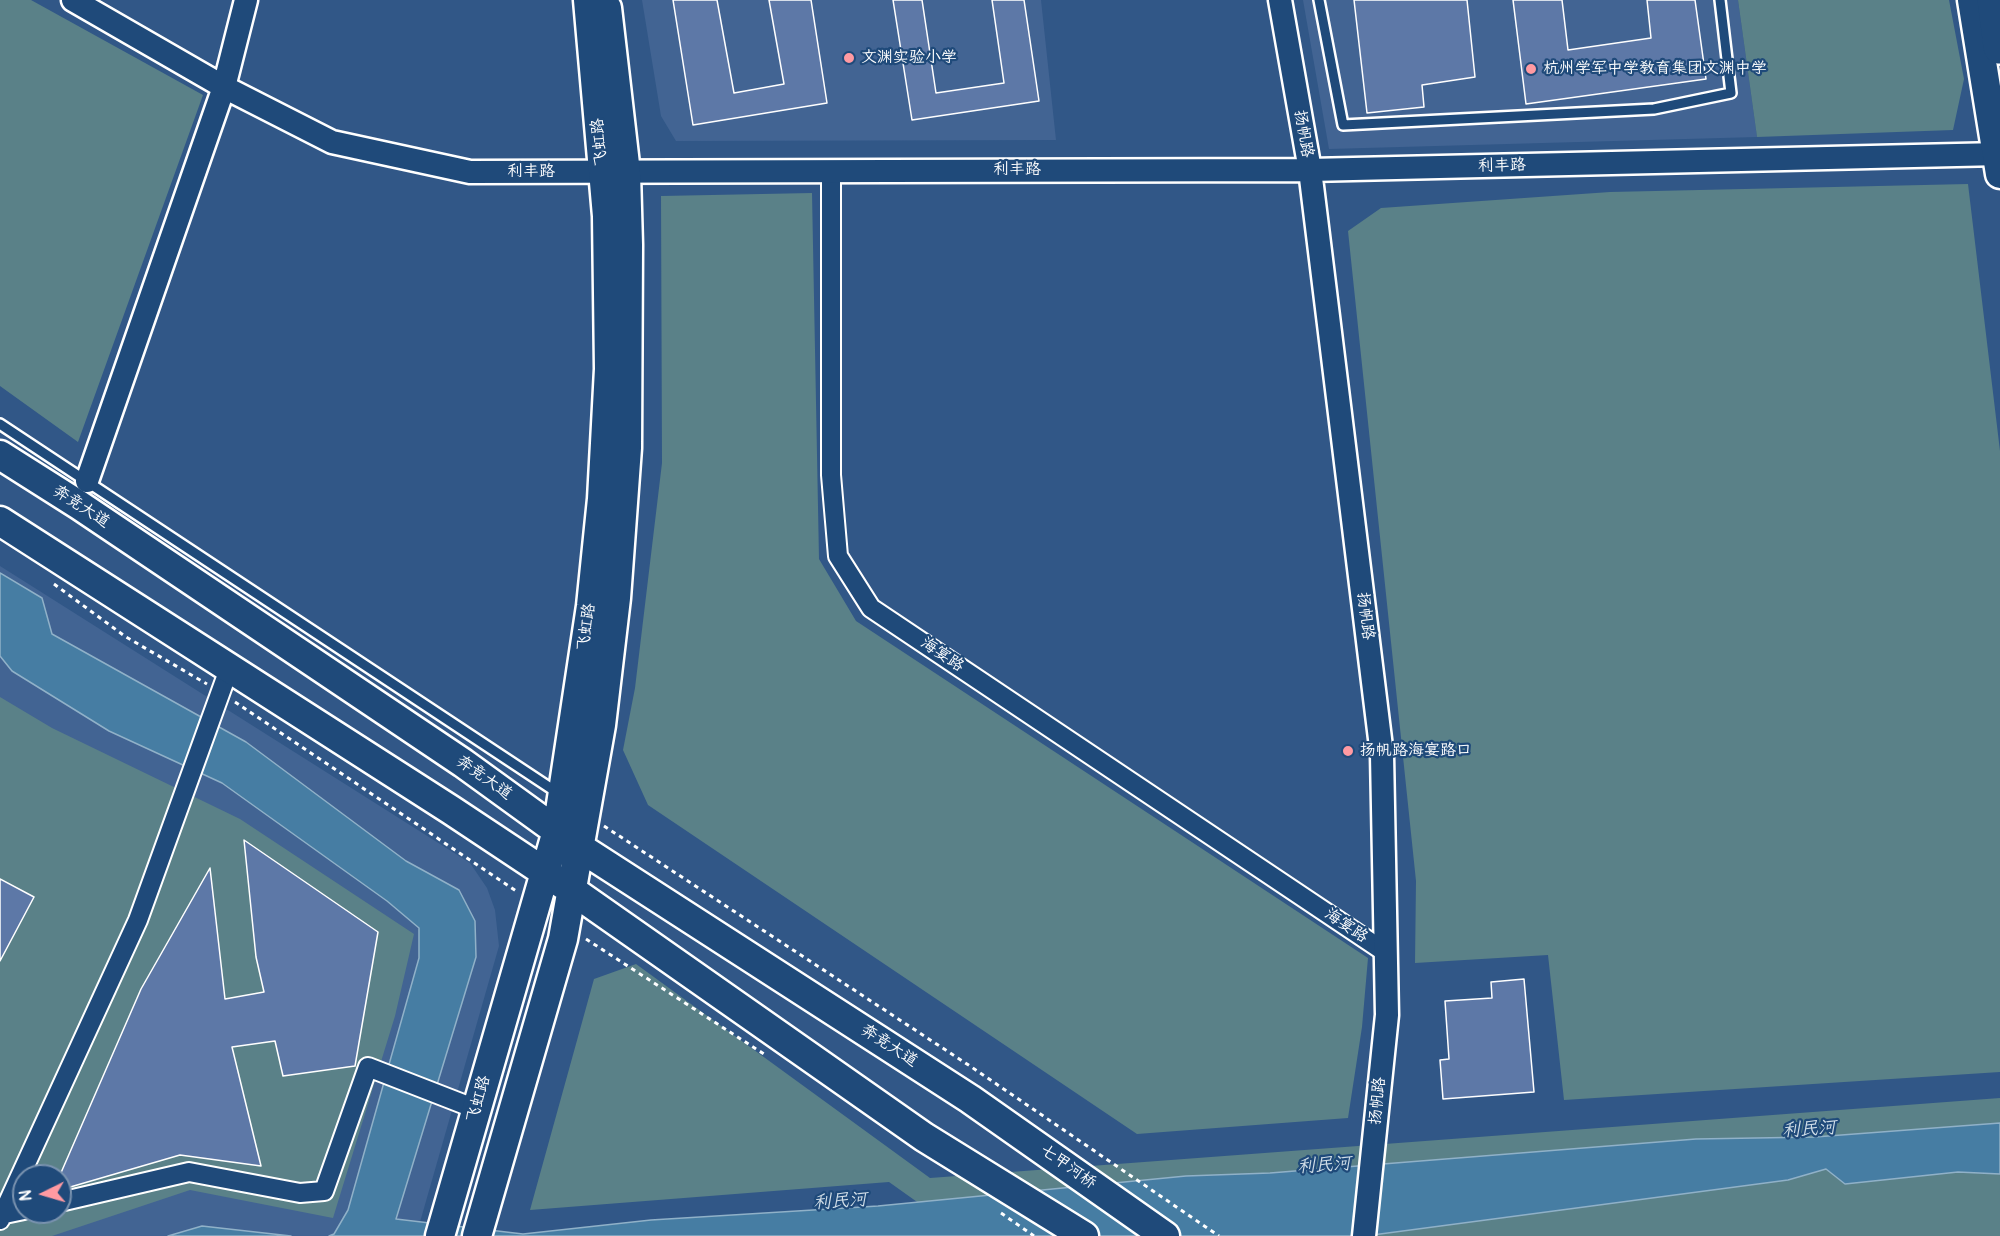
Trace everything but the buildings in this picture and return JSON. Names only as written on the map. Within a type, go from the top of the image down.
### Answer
[{"type":"highway","points":[[1994,0],[2000,47]]},
{"type":"main road","name":"飞虹路","points":[[442,1226],[545,873],[586,813],[601,724],[616,598],[627,448],[628,245],[614,172],[588,0]]},
{"type":"main road","name":"飞虹路","points":[[481,1225],[563,939],[573,891],[562,796],[591,606],[602,499],[609,369],[606,216],[614,172],[606,0]]},
{"type":"main road","points":[[1972,0],[1999,161]]},
{"type":"main road","name":"奔竞大道","points":[[0,455],[79,505],[463,763],[568,839],[970,1099]]},
{"type":"main road","points":[[0,521],[451,810],[573,891],[924,1137],[1084,1236]]},
{"type":"main road","name":"七甲河桥","points":[[970,1099],[1165,1236]]},
{"type":"street","name":"利丰路","points":[[73,0],[224,87],[332,142],[470,172],[1310,170],[1999,161]]},
{"type":"street","points":[[87,481],[224,87],[246,0]]},
{"type":"street","name":"扬帆路","points":[[1280,0],[1310,170],[1382,755],[1387,1015],[1364,1236]]},
{"type":"street","name":"海宴路","points":[[831,170],[831,475],[838,555],[871,608],[1385,952]]},
{"type":"street","points":[[1,1217],[138,920],[229,669]]},
{"type":"street","points":[[72,1199],[189,1172],[300,1193],[324,1191],[368,1067],[476,1109]]},
{"type":"lane","points":[[1319,0],[1343,125],[1654,109],[1731,93],[1720,0]]},
{"type":"lane","points":[[0,424],[486,748],[562,796]]},
{"type":"path","points":[[586,813],[970,1066],[1219,1236]]},
{"type":"shaded area","name":"文渊实验小学","points":[[642,0],[1041,0],[1056,140],[676,141],[661,116]]},
{"type":"shaded area","name":"杭州学军中学教育集团文渊中学","points":[[1303,0],[1738,0],[1757,137],[1329,149]]},
{"type":"shaded area","points":[[0,566],[470,863],[487,888],[495,910],[499,946],[416,1236],[0,1236]]},
{"type":"shaded area","points":[[0,573],[42,598],[52,634],[246,742],[406,861],[459,890],[475,921],[476,957],[396,1219],[523,1234],[651,1220],[878,1206],[1186,1176],[1270,1173],[1696,1139],[1815,1137],[2000,1123],[2000,1174],[1958,1172],[1845,1184],[1826,1169],[1788,1180],[1365,1236],[329,1236],[334,1234],[348,1210],[419,958],[419,928],[387,901],[222,783],[109,731],[12,671],[0,656]]},
{"type":"shaded area","points":[[202,1226],[291,1236],[168,1236]]},
{"type":"green space","points":[[0,0],[31,0],[203,95],[78,442],[0,386]]},
{"type":"green space","points":[[1738,0],[1949,0],[1964,79],[1953,130],[1757,137]]},
{"type":"green space","points":[[1968,184],[2000,451],[2000,1072],[1564,1100],[1548,955],[1415,963],[1416,881],[1348,231],[1381,208],[1610,192]]},
{"type":"green space","points":[[812,193],[819,559],[856,621],[1368,958],[1362,1027],[1348,1118],[1137,1134],[648,805],[623,750],[635,688],[662,463],[661,196]]},
{"type":"green space","points":[[0,697],[52,728],[240,819],[414,934],[395,1016],[333,1218],[190,1190],[52,1236],[0,1236]]},
{"type":"green space","points":[[636,964],[930,1178],[2000,1098],[2000,1236],[965,1236],[889,1182],[530,1210],[594,979]]},
{"type":"place","name":"文渊实验小学","points":[[849,58]]},
{"type":"place","name":"杭州学军中学教育集团文渊中学","points":[[1531,69]]},
{"type":"place","name":"扬帆路海宴路口","points":[[1348,751]]},
{"type":"water label","name":"利民河","points":[[1809,1130]]},
{"type":"water label","name":"利民河","points":[[1324,1166]]},
{"type":"water label","name":"利民河","points":[[840,1202]]}]
